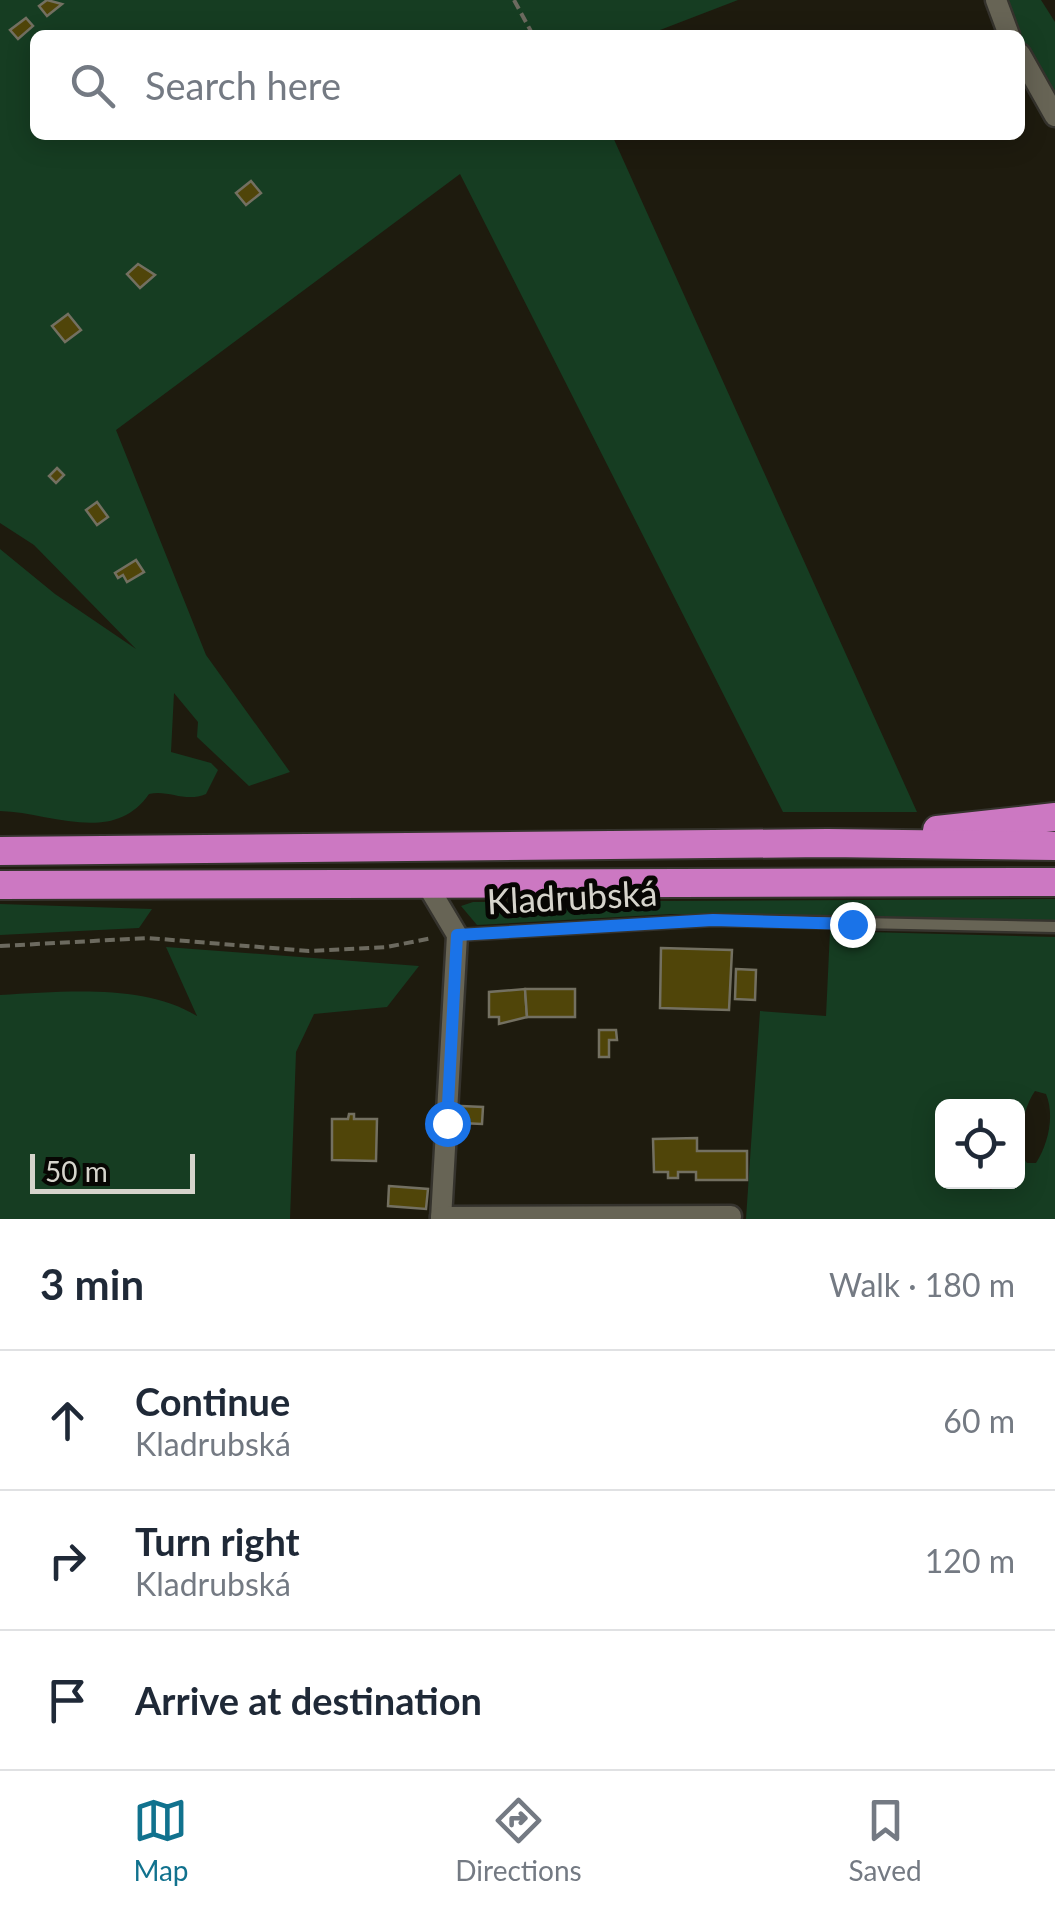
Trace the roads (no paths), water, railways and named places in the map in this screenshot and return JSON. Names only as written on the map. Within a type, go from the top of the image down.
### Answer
[{"type":"highway","points":[[828,843],[1055,818]]},
{"type":"highway","points":[[0,852],[828,843],[1055,846]]},
{"type":"highway","points":[[0,885],[1055,882]]},
{"type":"street","points":[[996,0],[1007,30]]},
{"type":"street","points":[[1025,63],[1055,116]]},
{"type":"street","points":[[426,884],[457,935]]},
{"type":"street","name":"Kladrubská","points":[[457,935],[441,1218],[731,1216]]},
{"type":"lane","name":"Kladrubská","points":[[457,935],[713,920],[1055,927]]}]
